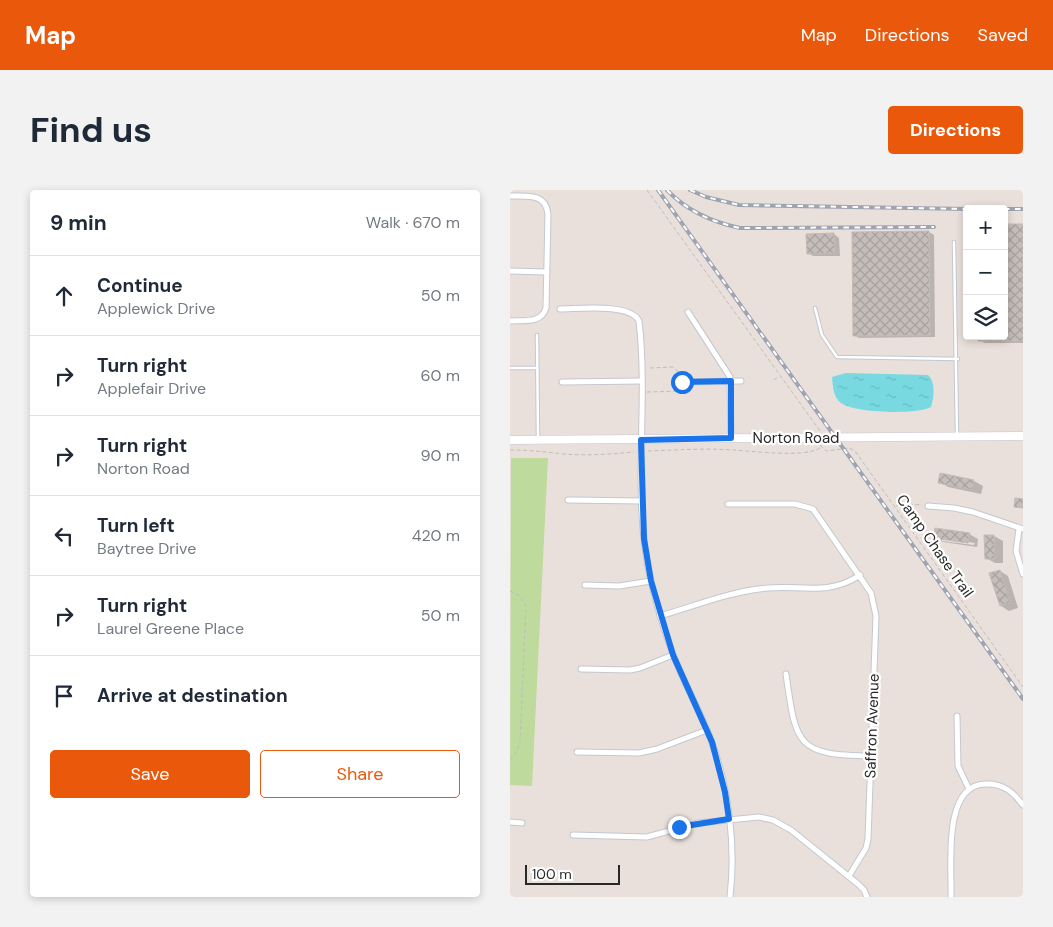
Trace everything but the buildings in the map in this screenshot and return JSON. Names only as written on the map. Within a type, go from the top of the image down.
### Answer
[{"type":"main road","name":"Norton Road","points":[[510,440],[1023,436]]},
{"type":"street","points":[[510,196],[535,196],[543,199],[548,206],[546,308],[544,314],[539,319],[510,321]]},
{"type":"street","points":[[510,272],[546,272]]},
{"type":"street","points":[[560,309],[617,309],[634,314],[639,321],[644,539],[651,581],[660,616],[673,655],[707,730],[725,792],[732,865],[730,897]]},
{"type":"street","points":[[688,312],[726,368],[731,381],[731,438]]},
{"type":"street","points":[[562,382],[641,381]]},
{"type":"street","points":[[682,382],[741,381]]},
{"type":"street","points":[[568,500],[642,501]]},
{"type":"street","name":"Saffron Avenue","points":[[728,504],[807,506],[816,514],[872,593],[876,608],[868,839],[866,848],[849,876]]},
{"type":"street","points":[[928,506],[973,512],[1021,529],[1016,550],[1023,574]]},
{"type":"street","points":[[660,616],[732,594],[768,588],[839,587],[860,575]]},
{"type":"street","points":[[584,585],[619,586],[651,581]]},
{"type":"street","points":[[581,669],[635,669],[673,655]]},
{"type":"street","points":[[786,674],[794,724],[801,738],[813,748],[827,754],[871,756]]},
{"type":"street","points":[[957,716],[958,766],[969,789]]},
{"type":"street","points":[[577,752],[622,754],[657,749],[707,730]]},
{"type":"street","points":[[951,897],[953,816],[958,801],[969,789],[984,784],[999,785],[1010,790],[1023,805]]},
{"type":"street","points":[[573,835],[647,837],[698,823],[759,817],[782,824],[849,876],[864,890],[867,897]]},
{"type":"street","points":[[510,822],[522,823]]},
{"type":"lane","points":[[954,242],[958,359],[958,437]]},
{"type":"lane","points":[[815,308],[822,336],[837,357],[958,359]]},
{"type":"lane","points":[[537,335],[538,440]]},
{"type":"lane","points":[[510,368],[537,368]]},
{"type":"path","points":[[647,190],[819,429],[820,435]]},
{"type":"path","points":[[650,368],[673,368],[681,374]]},
{"type":"path","points":[[774,380],[780,376]]},
{"type":"path","points":[[641,392],[682,391]]},
{"type":"path","points":[[820,442],[821,447]]},
{"type":"path","name":"Camp Chase Trail","points":[[510,450],[539,450],[564,454],[620,454],[733,450],[750,453],[812,452],[821,447],[826,451],[849,448],[855,451],[1023,687]]},
{"type":"path","points":[[895,506],[905,504],[928,506]]},
{"type":"path","points":[[510,591],[520,596],[526,606],[520,742],[517,751],[510,760]]},
{"type":"green space","points":[[511,458],[548,458],[532,786],[510,785]]},
{"type":"water","points":[[846,373],[928,375],[933,386],[931,407],[924,410],[886,412],[848,406],[836,398],[832,377]]},
{"type":"railway","points":[[658,190],[1023,699]]},
{"type":"railway","points":[[667,190],[700,215],[740,228],[934,227]]},
{"type":"railway","points":[[690,190],[706,197],[739,205],[963,209]]},
{"type":"railway","points":[[1008,209],[1023,209]]},
{"type":"route","points":[[679,827],[729,819],[725,792],[712,742],[673,655],[660,616],[651,581],[644,539],[641,440],[731,438],[731,381],[682,382]]}]
